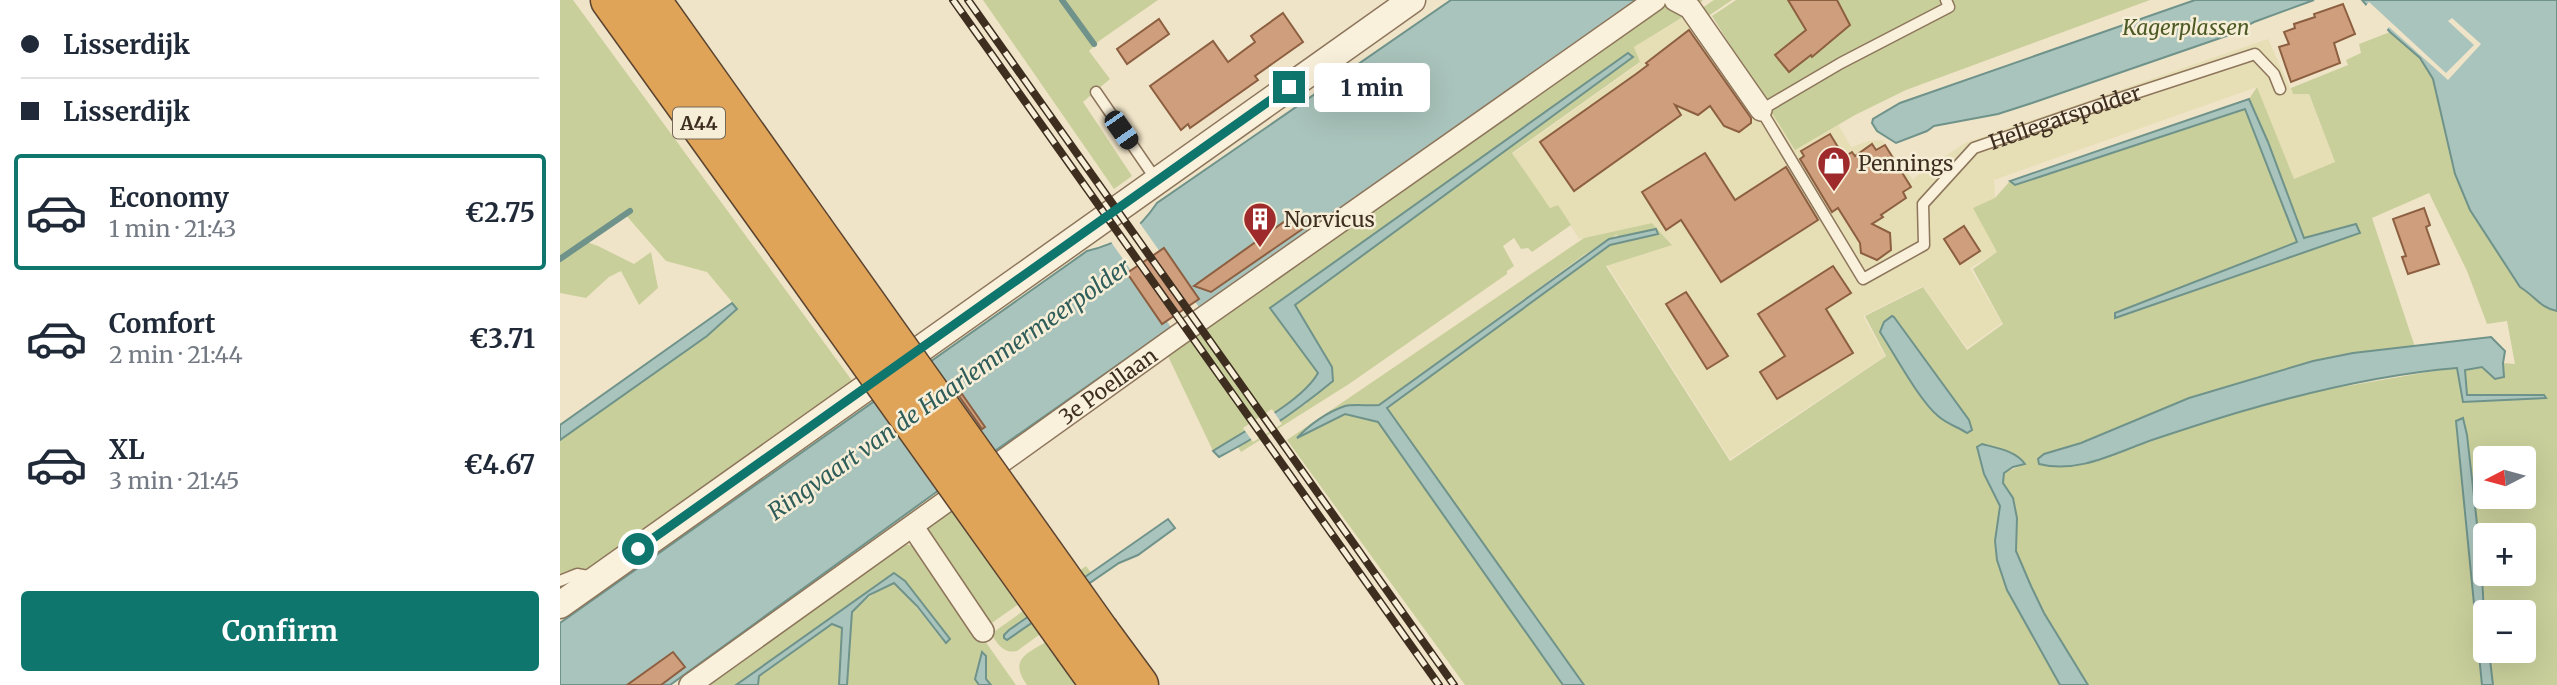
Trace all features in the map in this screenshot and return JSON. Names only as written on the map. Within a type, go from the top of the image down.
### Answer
[{"type":"highway","name":"A44","points":[[610,0],[800,237],[1088,641],[1139,685]]},
{"type":"highway","name":"A44","points":[[651,0],[800,237]]},
{"type":"highway","name":"A44","points":[[1088,641],[1100,685]]},
{"type":"street","points":[[560,605],[1412,0]]},
{"type":"street","name":"3e Poellaan","points":[[690,685],[1162,347],[1655,0]]},
{"type":"street","name":"Hellegatspolder","points":[[1675,0],[1690,8],[1761,110]]},
{"type":"street","points":[[913,527],[983,631]]},
{"type":"lane","points":[[1761,110],[1840,63],[1949,7],[1945,0]]},
{"type":"lane","name":"Hellegatspolder","points":[[1761,110],[1863,279],[1924,245],[1923,204],[1974,148],[2255,54],[2274,74],[2280,89]]},
{"type":"lane","points":[[1096,92],[1157,181]]},
{"type":"lane","points":[[560,581],[577,574],[598,578]]},
{"type":"shaded area","points":[[1696,10],[1759,97],[1838,124],[1851,147],[1882,140],[1913,180],[1965,143],[2268,39],[2293,94],[2308,93],[2335,162],[2294,180],[2257,87],[1994,180],[1998,252],[1970,268],[2002,323],[1967,348],[1923,286],[1863,316],[1885,356],[1730,459],[1607,265],[1672,244],[1652,223],[1579,239],[1558,205],[1550,208],[1512,154],[1640,63],[1634,47]]},
{"type":"green space","points":[[560,0],[573,0],[853,382],[560,593],[560,440],[707,336],[737,308],[707,272],[666,261],[624,213],[584,241],[634,264],[651,252],[658,288],[639,305],[621,271],[609,277],[586,298],[560,293]]},
{"type":"green space","points":[[983,0],[1158,0],[1089,51],[1110,79],[1083,102],[1132,176],[1114,189]]},
{"type":"green space","points":[[1689,0],[1703,0],[1699,4],[1702,8],[1714,0],[1732,0],[1704,19]]},
{"type":"green space","points":[[1736,0],[2150,0],[1906,90],[1855,115],[1795,150],[1712,16]]},
{"type":"green space","points":[[2362,0],[2557,0],[2557,685],[2493,685],[2490,663],[2536,663],[2536,600],[2485,600],[2483,586],[2536,586],[2536,523],[2476,523],[2475,509],[2536,509],[2536,446],[2473,446],[2473,491],[2467,435],[2462,418],[2456,421],[2474,600],[2473,663],[2480,663],[2482,685],[2088,685],[2044,613],[2016,551],[2017,518],[2013,498],[2003,483],[2004,473],[2025,464],[2021,458],[1977,447],[1984,474],[2000,506],[1995,541],[1997,560],[2007,590],[2060,685],[1584,685],[1387,407],[1599,252],[1610,245],[1630,241],[1616,235],[1584,255],[1379,405],[1347,405],[1334,418],[1345,414],[1378,421],[1563,685],[1465,685],[1287,440],[1584,238],[1652,223],[1672,245],[1606,266],[1730,461],[1886,356],[1865,316],[1923,287],[1967,350],[2003,324],[1973,269],[1997,252],[1973,208],[1995,198],[2010,181],[2015,184],[2245,109],[2297,242],[2116,313],[2116,318],[2360,233],[2356,225],[2304,239],[2249,99],[2257,87],[2294,179],[2335,162],[2309,94],[2293,94],[2291,88],[2348,65],[2346,60],[2361,53],[2359,44],[2390,32]],"holes":[[[2429,193],[2467,271],[2487,324],[2507,321],[2515,364],[2503,363],[2504,377],[2495,379],[2482,367],[2464,370],[2467,395],[2501,396],[2464,402],[2457,367],[2318,391],[2190,427],[2095,462],[2038,459],[2044,454],[2081,443],[2189,398],[2313,361],[2353,353],[2415,347],[2372,218]],[[1895,317],[1969,420],[1967,433],[1935,414],[1880,333],[1884,322]]]},
{"type":"green space","points":[[1671,6],[1688,14],[1634,47],[1640,62],[1512,153],[1550,208],[1558,205],[1571,225],[1532,252],[1528,248],[1521,249],[1514,238],[1503,246],[1514,266],[1507,274],[1349,384],[1241,452],[1238,447],[1306,404],[1332,367],[1295,305],[1632,57],[1270,308],[1319,373],[1311,384],[1286,405],[1213,451],[1167,354],[1659,7]]},
{"type":"green space","points":[[953,507],[1020,603],[989,625],[925,527]]},
{"type":"green space","points":[[901,544],[914,547],[927,559],[1016,685],[991,685],[986,679],[986,656],[975,679],[979,685],[847,685],[852,612],[872,595],[895,582],[945,643],[894,573],[736,685],[699,685]]},
{"type":"green space","points":[[1086,566],[1092,574],[1004,635],[1007,639],[1085,588],[1091,597],[1017,651],[1004,650],[999,645],[991,634]]},
{"type":"green space","points":[[831,624],[842,628],[839,685],[758,685],[759,676]]},
{"type":"green space","points":[[1052,638],[1081,685],[1027,685],[1021,676],[1019,668],[1024,657]]},
{"type":"water","name":"Ringvaart van de Haarlemmermeerpolder","points":[[1451,0],[1638,0],[935,493],[670,685],[560,685],[560,623],[1087,251],[1119,240],[1143,221],[1157,203]]},
{"type":"water","name":"Kagerplassen","points":[[2195,0],[2314,0],[2254,22],[2229,35],[2035,102],[1998,114],[1934,126],[1896,143],[1877,131],[1872,123],[1873,119],[1900,103]]},
{"type":"water","points":[[2362,0],[2557,0],[2557,311],[2542,304],[2520,287],[2470,210],[2455,174],[2433,79],[2420,58],[2390,32]]},
{"type":"water","points":[[1628,53],[1633,57],[1295,305],[1332,367],[1333,381],[1249,440],[1219,457],[1213,451],[1299,395],[1318,373],[1270,308]]},
{"type":"water","points":[[2249,99],[2304,238],[2356,224],[2360,233],[2115,318],[2115,313],[2297,242],[2245,109],[2015,185],[2010,181]]},
{"type":"water","points":[[1656,229],[1658,234],[1610,245],[1387,408],[1584,685],[1563,685],[1378,422],[1345,414],[1297,438],[1319,419],[1338,409],[1348,405],[1379,405],[1609,239]]},
{"type":"water","points":[[732,303],[737,309],[707,336],[560,440],[560,425]]},
{"type":"water","points":[[1892,316],[1969,420],[1972,430],[1967,433],[1941,419],[1915,388],[1880,332],[1884,322]]},
{"type":"water","points":[[2491,337],[2505,351],[2504,377],[2495,379],[2482,367],[2465,370],[2467,395],[2544,395],[2546,398],[2463,402],[2457,368],[2403,374],[2269,404],[2197,425],[2096,461],[2068,466],[2039,464],[2038,459],[2044,454],[2081,443],[2189,398],[2313,361],[2353,353]]},
{"type":"water","points":[[2463,418],[2467,435],[2473,509],[2475,509],[2477,523],[2473,523],[2473,586],[2482,586],[2483,600],[2474,600],[2456,421]]},
{"type":"water","points":[[1982,444],[2011,453],[2025,464],[2004,473],[2003,483],[2013,498],[2017,518],[2016,551],[2044,613],[2088,685],[2060,685],[2007,590],[1997,560],[1995,541],[2000,506],[1984,474],[1977,447]]},
{"type":"water","points":[[1168,519],[1175,528],[1138,555],[1119,563],[1007,640],[1004,638],[1009,630]]},
{"type":"water","points":[[894,573],[905,581],[950,639],[946,643],[917,606],[894,583],[869,595],[852,612],[847,685],[839,685],[842,628],[832,624],[759,676],[758,685],[736,685]]},
{"type":"water","points":[[982,652],[986,656],[986,679],[991,685],[979,685],[975,679]]},
{"type":"water","points":[[2480,663],[2490,663],[2493,685],[2482,685]]},
{"type":"pier","points":[[2369,2],[2446,73],[2474,45],[2448,21],[2452,18],[2481,44],[2448,80],[2389,27],[2386,31],[2365,7]]},
{"type":"pier","points":[[1139,222],[1201,310],[1173,330],[1111,242]]},
{"type":"pier","points":[[1272,409],[1282,424],[1253,442],[1243,428]]},
{"type":"building","points":[[1788,0],[1837,0],[1850,25],[1812,57],[1811,55],[1789,72],[1775,55],[1806,30]]},
{"type":"building","points":[[2343,4],[2355,34],[2334,43],[2340,63],[2291,82],[2279,47],[2289,44],[2284,32],[2295,28],[2294,24],[2315,17],[2314,14]]},
{"type":"building","points":[[1283,13],[1303,42],[1255,76],[1258,80],[1190,128],[1188,124],[1181,130],[1150,86],[1213,41],[1228,62],[1255,42],[1251,36]]},
{"type":"building","points":[[1159,19],[1169,34],[1127,64],[1117,49]]},
{"type":"building","points":[[1689,30],[1751,118],[1751,123],[1739,132],[1724,126],[1710,106],[1698,115],[1675,105],[1681,115],[1574,191],[1540,142],[1648,65],[1646,63]]},
{"type":"building","points":[[1830,134],[1844,157],[1852,152],[1855,156],[1872,144],[1876,150],[1885,145],[1911,187],[1903,192],[1906,198],[1872,224],[1890,233],[1891,250],[1877,260],[1861,253],[1860,243],[1838,208],[1832,212],[1800,159],[1804,156],[1801,151]]},
{"type":"building","points":[[1705,153],[1735,200],[1786,167],[1818,220],[1721,282],[1681,220],[1666,230],[1642,192]]},
{"type":"building","points":[[2424,208],[2430,225],[2426,227],[2439,264],[2408,274],[2402,257],[2406,256],[2393,219]]},
{"type":"building","name":"Norvicus","points":[[1299,211],[1305,222],[1304,228],[1211,292],[1194,286]]},
{"type":"building","points":[[1964,226],[1980,251],[1960,264],[1944,239]]},
{"type":"building","points":[[1164,248],[1199,299],[1162,324],[1127,273]]},
{"type":"building","points":[[1833,266],[1851,293],[1826,309],[1853,353],[1777,399],[1760,372],[1785,356],[1758,314]]},
{"type":"building","points":[[1686,292],[1728,356],[1707,369],[1666,304]]},
{"type":"building","points":[[962,394],[985,427],[982,429],[959,396]]},
{"type":"building","points":[[673,652],[685,667],[661,685],[627,685]]},
{"type":"waterway","points":[[1062,0],[1094,44]]},
{"type":"waterway","points":[[560,259],[630,211]]},
{"type":"railway","points":[[953,0],[1439,685]]},
{"type":"railway","points":[[968,0],[1454,685]]},
{"type":"place","name":"Pennings","points":[[1834,193]]},
{"type":"place","name":"Norvicus","points":[[1260,249]]},
{"type":"route","points":[[638,549],[1289,87]]}]
